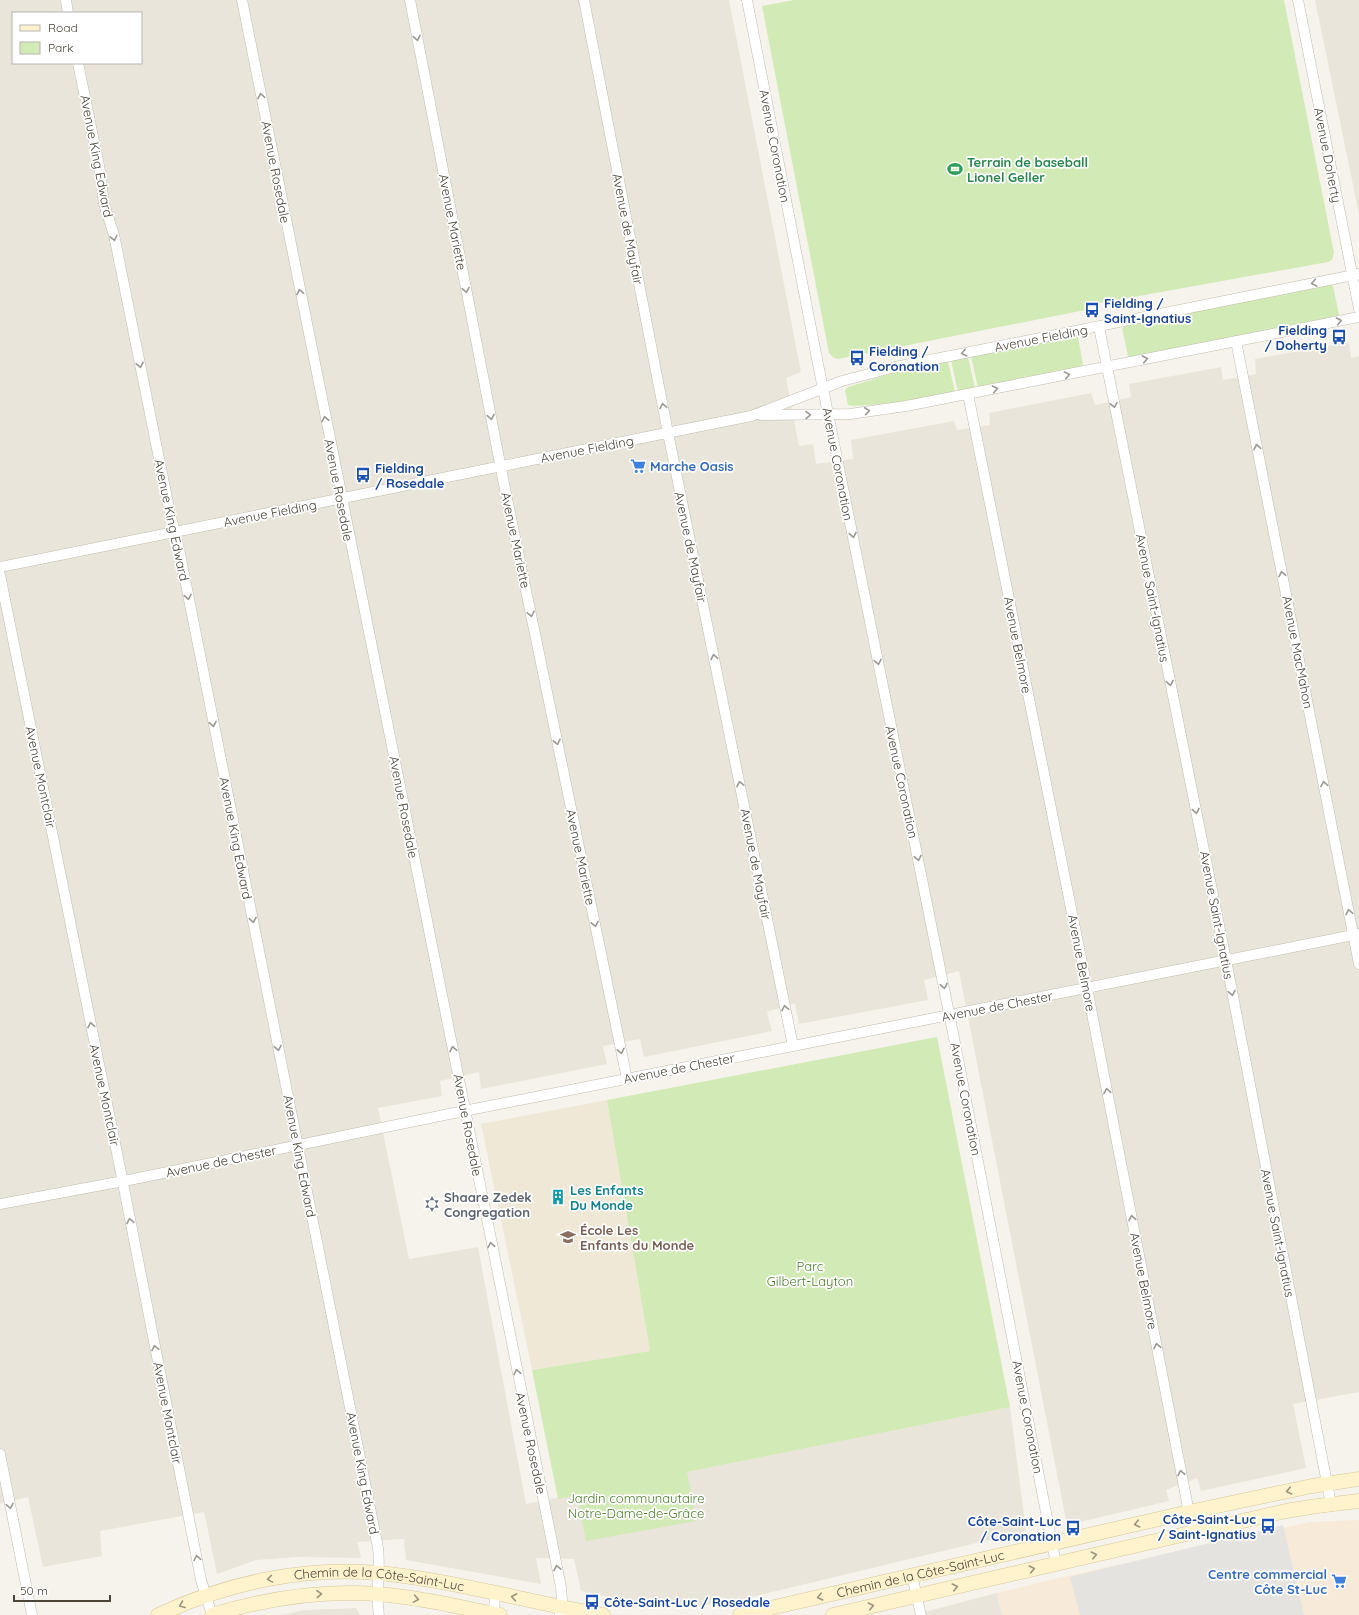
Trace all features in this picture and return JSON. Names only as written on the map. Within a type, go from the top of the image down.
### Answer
[{"type":"main road","name":"Chemin de la Côte-Saint-Luc","points":[[740,1615],[1189,1512],[1327,1483],[1359,1479]]},
{"type":"main road","name":"Chemin de la Côte-Saint-Luc","points":[[833,1615],[1286,1511],[1359,1501]]},
{"type":"main road","name":"Chemin de la Côte-Saint-Luc","points":[[158,1615],[206,1596],[248,1583],[281,1577],[327,1573],[379,1573],[427,1580],[495,1593],[561,1611],[603,1615]]},
{"type":"main road","name":"Chemin de la Côte-Saint-Luc","points":[[212,1615],[253,1603],[290,1597],[324,1594],[378,1594],[404,1596],[496,1615]]},
{"type":"street","points":[[66,0],[68,12]]},
{"type":"street","name":"Avenue Rosedale","points":[[242,0],[522,1402],[561,1586],[561,1611]]},
{"type":"street","name":"Avenue Mariette","points":[[410,0],[501,466],[627,1079]]},
{"type":"street","name":"Avenue de Mayfair","points":[[584,0],[668,433],[793,1046]]},
{"type":"street","name":"Avenue Coronation","points":[[747,0],[828,414],[950,1016],[1056,1564]]},
{"type":"street","name":"Avenue Doherty","points":[[1298,0],[1356,275],[1359,310]]},
{"type":"street","name":"Avenue King Edward","points":[[78,64],[100,171],[104,204],[114,236],[175,531],[378,1548],[379,1615]]},
{"type":"street","name":"Avenue Fielding","points":[[0,566],[751,416],[842,381],[895,367],[1356,275]]},
{"type":"street","name":"Avenue Fielding","points":[[751,416],[850,414],[906,406],[1359,317]]},
{"type":"street","name":"Avenue Saint-Ignatius","points":[[1099,327],[1226,960],[1331,1504]]},
{"type":"street","name":"Avenue MacMahon","points":[[1236,341],[1356,935],[1359,964]]},
{"type":"street","name":"Avenue Belmore","points":[[968,394],[1087,988],[1193,1533]]},
{"type":"street","name":"Avenue Montclair","points":[[0,574],[200,1572],[212,1615]]},
{"type":"street","name":"Avenue de Chester","points":[[0,1204],[1356,935]]},
{"type":"street","points":[[0,1454],[32,1615]]},
{"type":"street","points":[[912,1575],[921,1615]]},
{"type":"street","points":[[495,1593],[496,1615]]},
{"type":"shaded area","points":[[0,0],[729,0],[801,372],[786,378],[799,446],[813,444],[816,464],[853,459],[851,440],[954,421],[957,430],[990,425],[989,413],[1091,393],[1095,405],[1131,397],[1129,384],[1221,367],[1223,380],[1256,374],[1255,359],[1349,342],[1351,358],[1359,356],[1359,1392],[1293,1404],[1306,1468],[1201,1491],[1197,1478],[1166,1490],[1169,1501],[1067,1525],[959,971],[924,980],[928,1000],[799,1024],[795,1003],[767,1012],[772,1031],[644,1057],[640,1039],[603,1046],[607,1064],[481,1089],[479,1072],[440,1081],[442,1096],[378,1108],[409,1259],[478,1247],[526,1504],[1010,1407],[1026,1531],[739,1600],[700,1605],[649,1605],[581,1591],[574,1559],[536,1558],[541,1584],[406,1560],[404,1539],[357,1542],[361,1558],[298,1557],[256,1560],[217,1574],[204,1512],[100,1531],[102,1556],[43,1567],[28,1497],[0,1504]]},
{"type":"shaded area","points":[[1315,0],[1359,0],[1359,214]]},
{"type":"shaded area","name":"École Les Enfants du Monde","points":[[607,1100],[650,1351],[532,1370],[481,1124]]},
{"type":"shaded area","points":[[1359,1520],[1359,1615],[1002,1615],[997,1593],[1310,1522]]},
{"type":"shaded area","points":[[1283,1525],[1304,1615],[1080,1615],[1070,1577]]},
{"type":"shaded area","points":[[997,1593],[1002,1615],[913,1615]]},
{"type":"shaded area","points":[[356,1608],[360,1615],[282,1615],[304,1610]]},
{"type":"green space","points":[[794,0],[1284,0],[1334,253],[1332,260],[1328,262],[1089,305],[1090,309],[838,359],[834,358],[829,353],[762,6]]},
{"type":"green space","points":[[1331,285],[1333,286],[1339,315],[1337,316],[1131,357],[1128,356],[1122,328],[1127,325]]},
{"type":"green space","points":[[1073,336],[1078,337],[1083,365],[1080,367],[978,388],[971,356],[1069,337],[1070,339],[1073,338]]},
{"type":"green space","points":[[968,357],[975,388],[958,392],[951,360]]},
{"type":"green space","points":[[948,361],[955,392],[896,403],[854,406],[848,405],[845,390],[848,387],[893,373]]},
{"type":"green space","name":"Parc Gilbert-Layton","points":[[937,1037],[1010,1407],[687,1472],[696,1521],[586,1541],[577,1495],[558,1499],[532,1370],[650,1351],[607,1100]]},
{"type":"place","name":"Terrain de baseball Lionel Geller","points":[[955,169]]},
{"type":"place","name":"Fielding / Saint-Ignatius","points":[[1092,310]]},
{"type":"place","name":"Fielding / Doherty","points":[[1339,337]]},
{"type":"place","name":"Fielding / Coronation","points":[[857,358]]},
{"type":"place","name":"Marche Oasis","points":[[638,466]]},
{"type":"place","name":"Fielding / Rosedale","points":[[363,475]]},
{"type":"place","name":"Les Enfants Du Monde","points":[[558,1197]]},
{"type":"place","name":"Shaare Zedek Congregation","points":[[432,1204]]},
{"type":"place","name":"École Les Enfants du Monde","points":[[568,1237]]},
{"type":"place","name":"Côte-Saint-Luc / Saint-Ignatius","points":[[1268,1526]]},
{"type":"place","name":"Côte-Saint-Luc / Coronation","points":[[1073,1528]]},
{"type":"place","name":"Centre commercial Côte St-Luc","points":[[1339,1581]]},
{"type":"place","name":"Côte-Saint-Luc / Rosedale","points":[[592,1602]]},
{"type":"park label","name":"Jardin communautaire Notre-Dame-de-Grâce","points":[[636,1506]]}]
